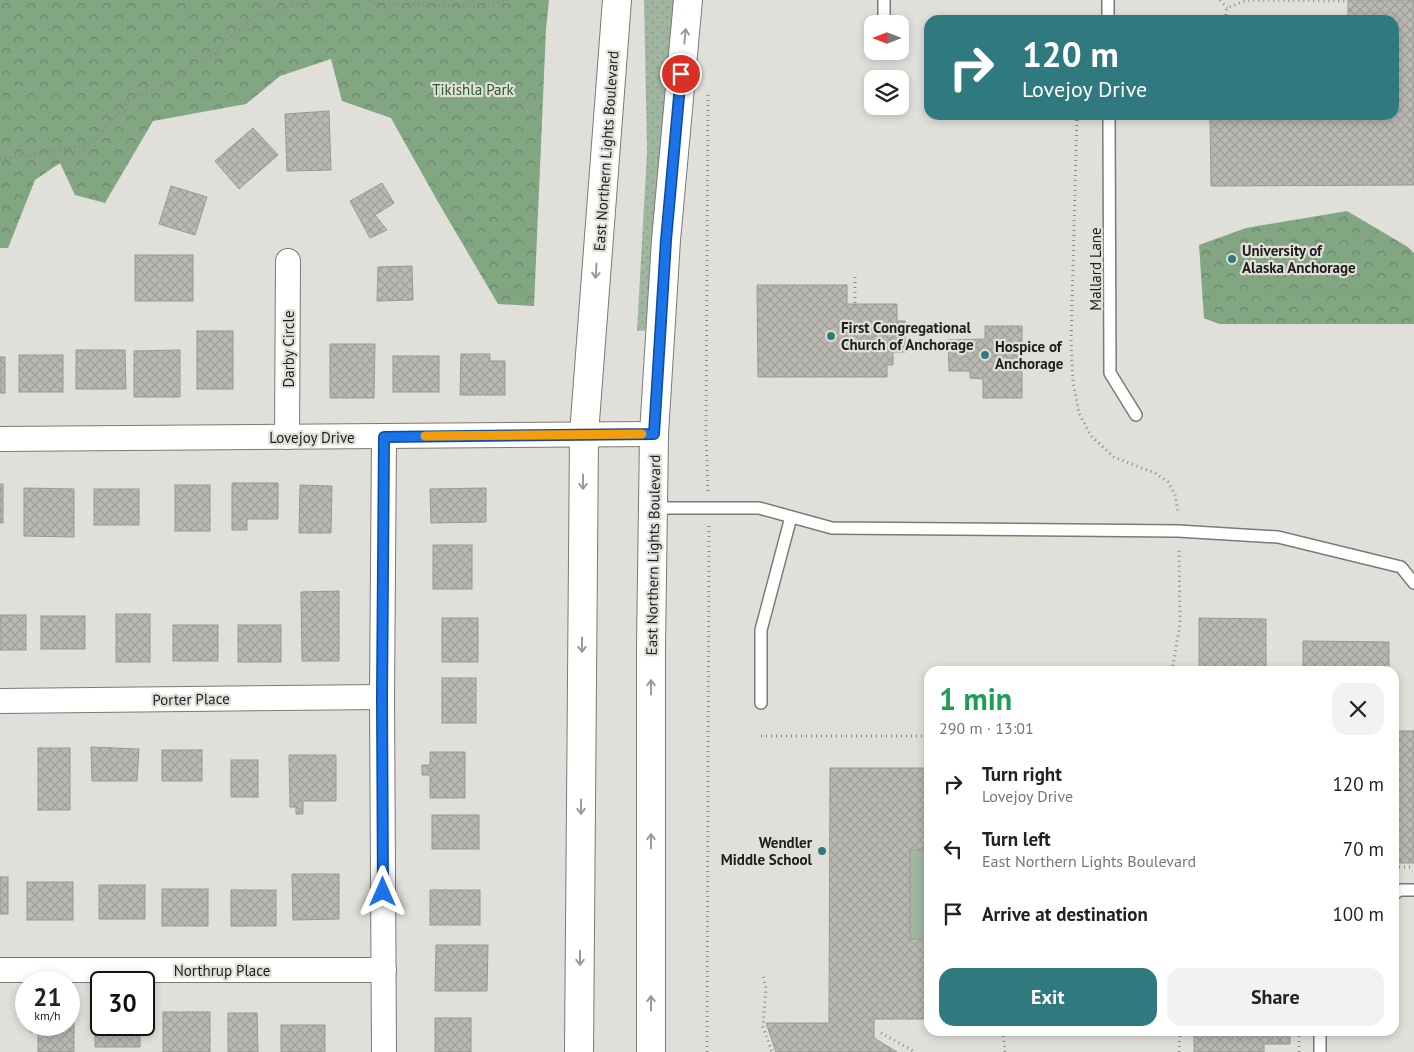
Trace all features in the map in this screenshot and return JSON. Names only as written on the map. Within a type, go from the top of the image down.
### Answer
[{"type":"main road","name":"East Northern Lights Boulevard","points":[[579,1052],[584,434],[617,0]]},
{"type":"main road","name":"East Northern Lights Boulevard","points":[[651,1052],[651,646],[654,434],[666,240],[688,0]]},
{"type":"street","name":"Darby Circle","points":[[287,437],[288,261]]},
{"type":"street","name":"Lovejoy Drive","points":[[0,440],[654,434]]},
{"type":"street","points":[[384,437],[382,697],[384,1052]]},
{"type":"street","name":"Porter Place","points":[[0,701],[382,697]]},
{"type":"street","name":"Northrup Place","points":[[0,970],[384,970]]},
{"type":"lane","points":[[884,0],[884,15]]},
{"type":"lane","points":[[1108,0],[1108,15]]},
{"type":"lane","name":"Mallard Lane","points":[[1109,120],[1110,373],[1136,415]]},
{"type":"lane","points":[[654,508],[759,508],[832,528],[1178,531],[1278,537],[1401,567],[1414,583]]},
{"type":"lane","points":[[761,703],[761,630],[791,517]]},
{"type":"lane","points":[[1399,891],[1414,890]]},
{"type":"lane","points":[[1320,1036],[1320,1052]]},
{"type":"path","points":[[0,159],[41,154],[92,144],[129,100],[181,77],[192,63],[215,55],[223,42],[257,15],[274,14],[309,0]]},
{"type":"path","points":[[369,0],[374,4],[483,7],[508,0]]},
{"type":"path","points":[[1220,0],[1227,8]]},
{"type":"path","points":[[1227,8],[1247,0],[1348,1]]},
{"type":"path","points":[[1226,15],[1227,8]]},
{"type":"path","points":[[855,277],[855,304]]},
{"type":"path","points":[[1173,666],[1180,624],[1179,548]]},
{"type":"path","points":[[761,736],[924,736]]},
{"type":"path","points":[[1399,867],[1414,867]]},
{"type":"path","points":[[763,977],[766,988],[764,1027],[772,1052]]},
{"type":"path","points":[[882,1033],[915,1052]]},
{"type":"path","points":[[1003,1036],[1005,1052]]},
{"type":"path","points":[[1179,1052],[1180,1036]]},
{"type":"path","points":[[1299,1036],[1299,1052]]},
{"type":"green space","name":"Tikishla Park","points":[[0,0],[549,0],[546,29],[534,306],[498,304],[391,118],[342,101],[331,59],[280,76],[246,104],[153,121],[105,203],[75,195],[60,163],[35,180],[8,248],[0,248]]},
{"type":"green space","points":[[644,0],[681,0],[653,330],[637,331],[647,152]]},
{"type":"green space","points":[[1347,211],[1408,247],[1414,253],[1414,324],[1219,324],[1204,318],[1199,245],[1246,228]]},
{"type":"green space","points":[[910,850],[924,850],[924,939],[910,939]]},
{"type":"building","points":[[1348,0],[1414,0],[1414,185],[1211,186],[1210,120],[1399,120],[1399,15],[1348,15]]},
{"type":"building","points":[[329,111],[331,170],[287,171],[285,114]]},
{"type":"building","points":[[253,128],[278,155],[239,189],[215,161]]},
{"type":"building","points":[[382,183],[394,203],[375,215],[387,230],[370,238],[350,201]]},
{"type":"building","points":[[171,186],[207,197],[195,235],[159,224]]},
{"type":"building","points":[[135,255],[193,255],[193,301],[135,301]]},
{"type":"building","points":[[412,266],[413,300],[377,301],[378,267]]},
{"type":"building","name":"First Congregational Church of Anchorage","points":[[757,285],[847,285],[847,304],[897,304],[897,321],[905,321],[905,352],[893,352],[893,365],[887,365],[887,377],[758,377]]},
{"type":"building","name":"Hospice of Anchorage","points":[[985,326],[1022,326],[1022,398],[983,398],[983,379],[970,378],[970,371],[949,371],[948,340],[985,339]]},
{"type":"building","points":[[197,331],[233,331],[233,389],[197,389]]},
{"type":"building","points":[[330,344],[375,344],[374,398],[330,398]]},
{"type":"building","points":[[76,350],[125,350],[126,389],[76,389]]},
{"type":"building","points":[[180,350],[180,397],[134,397],[134,351]]},
{"type":"building","points":[[461,354],[490,354],[490,361],[505,361],[505,395],[460,395]]},
{"type":"building","points":[[19,355],[63,355],[63,392],[19,392]]},
{"type":"building","points":[[393,356],[439,356],[439,392],[393,392]]},
{"type":"building","points":[[0,357],[5,357],[5,393],[0,393]]},
{"type":"building","points":[[232,483],[278,483],[278,519],[247,519],[247,530],[232,530]]},
{"type":"building","points":[[0,484],[3,484],[3,523],[0,523]]},
{"type":"building","points":[[175,485],[210,485],[210,531],[175,531]]},
{"type":"building","points":[[300,485],[332,486],[331,533],[299,533]]},
{"type":"building","points":[[24,488],[74,489],[74,537],[24,536]]},
{"type":"building","points":[[486,488],[486,522],[431,523],[430,489]]},
{"type":"building","points":[[94,489],[139,489],[139,525],[94,525]]},
{"type":"building","points":[[433,545],[472,545],[472,589],[433,589]]},
{"type":"building","points":[[339,591],[339,661],[302,661],[301,592]]},
{"type":"building","points":[[116,614],[150,614],[150,662],[116,662]]},
{"type":"building","points":[[0,615],[26,615],[26,650],[0,650]]},
{"type":"building","points":[[41,616],[85,616],[85,649],[41,649]]},
{"type":"building","points":[[442,618],[478,618],[478,662],[442,662]]},
{"type":"building","points":[[1199,618],[1266,619],[1266,666],[1199,666]]},
{"type":"building","points":[[173,625],[218,625],[218,661],[173,661]]},
{"type":"building","points":[[238,625],[281,625],[281,662],[238,662]]},
{"type":"building","points":[[1303,641],[1389,642],[1389,666],[1303,666]]},
{"type":"building","points":[[442,678],[476,678],[476,723],[442,723]]},
{"type":"building","points":[[1399,731],[1414,731],[1414,863],[1399,863]]},
{"type":"building","points":[[91,747],[139,749],[137,781],[92,781]]},
{"type":"building","points":[[38,748],[70,748],[70,810],[38,810]]},
{"type":"building","points":[[162,750],[202,750],[202,781],[162,781]]},
{"type":"building","points":[[430,752],[465,752],[465,798],[430,798],[430,775],[422,775],[422,765],[430,765]]},
{"type":"building","points":[[289,755],[336,755],[336,801],[303,801],[303,814],[296,814],[296,807],[290,807]]},
{"type":"building","points":[[231,760],[258,760],[258,797],[231,797]]},
{"type":"building","name":"Wendler Middle School","points":[[830,768],[924,768],[924,850],[910,850],[910,939],[924,939],[924,1019],[874,1019],[874,1038],[897,1052],[776,1052],[766,1023],[829,1023]]},
{"type":"building","points":[[432,815],[479,815],[479,849],[432,849]]},
{"type":"building","points":[[292,874],[339,874],[339,919],[293,920]]},
{"type":"building","points":[[0,877],[8,877],[8,914],[0,914]]},
{"type":"building","points":[[27,882],[73,882],[73,920],[27,920]]},
{"type":"building","points":[[99,885],[145,885],[145,919],[99,919]]},
{"type":"building","points":[[162,889],[208,889],[208,926],[162,926]]},
{"type":"building","points":[[231,890],[276,890],[276,926],[231,926]]},
{"type":"building","points":[[430,890],[480,890],[480,925],[430,925]]},
{"type":"building","points":[[436,945],[488,945],[487,991],[435,991]]},
{"type":"building","points":[[163,1012],[210,1012],[210,1052],[163,1052]]},
{"type":"building","points":[[228,1013],[257,1013],[258,1052],[228,1052]]},
{"type":"building","points":[[435,1018],[471,1018],[471,1052],[435,1052]]},
{"type":"building","points":[[281,1025],[325,1025],[325,1052],[281,1052]]},
{"type":"building","points":[[38,1036],[74,1036],[74,1052],[38,1052]]},
{"type":"building","points":[[95,1036],[140,1036],[140,1047],[95,1047]]},
{"type":"building","points":[[1194,1036],[1290,1036],[1290,1044],[1264,1044],[1264,1052],[1194,1052]]},
{"type":"slow traffic","points":[[425,436],[642,434]]},
{"type":"place","name":"University of Alaska Anchorage","points":[[1232,259]]},
{"type":"place","name":"First Congregational Church of Anchorage","points":[[831,336]]},
{"type":"place","name":"Hospice of Anchorage","points":[[985,355]]},
{"type":"place","name":"Wendler Middle School","points":[[822,851]]},
{"type":"route","points":[[383,892],[384,437],[654,434],[666,240],[681,74]]}]
